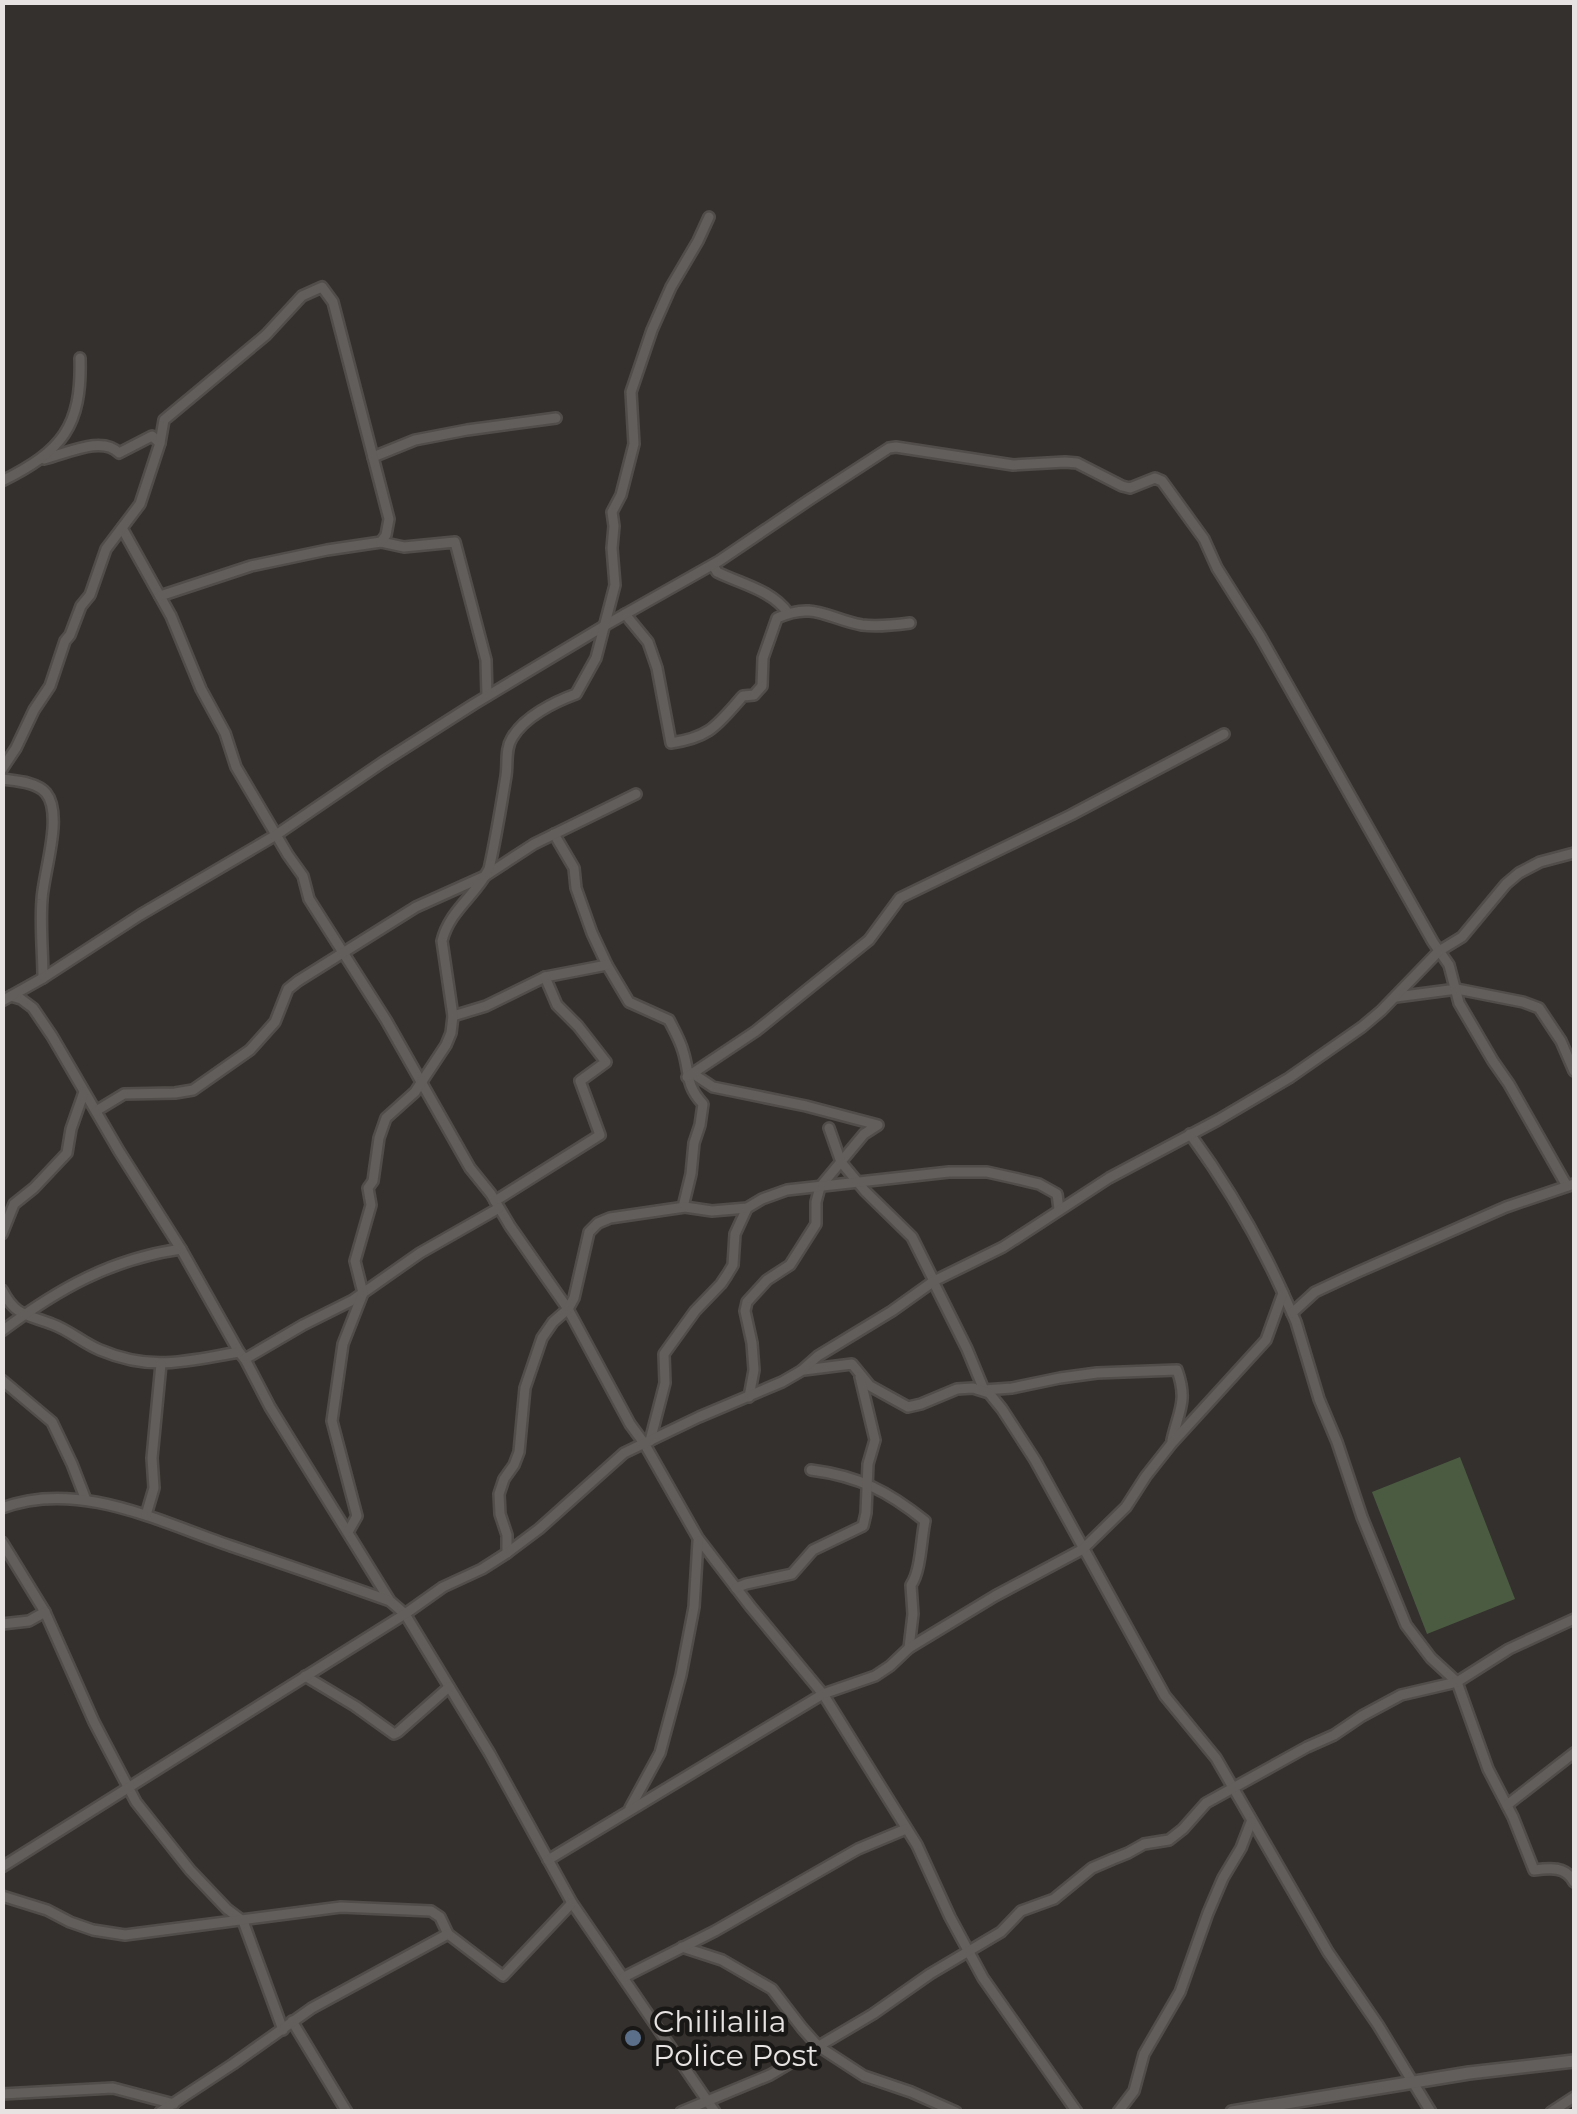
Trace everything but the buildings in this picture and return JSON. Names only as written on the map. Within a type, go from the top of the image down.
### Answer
[{"type":"street","points":[[348,1532],[356,1516],[332,1421],[343,1344],[362,1293],[355,1261],[370,1205],[368,1188],[373,1181],[382,1128],[390,1112],[410,1098],[451,1033],[453,1016],[442,941],[454,913],[486,876],[510,742],[528,720],[576,694],[596,658],[614,586],[612,512],[621,496],[634,444],[631,392],[652,330],[709,217]]},
{"type":"street","points":[[2,770],[50,686],[106,549],[140,504],[164,420],[266,335],[302,296],[322,287],[333,302],[390,519],[381,542]]},
{"type":"street","points":[[43,459],[61,441],[72,420],[81,388],[80,358]]},
{"type":"street","points":[[374,457],[415,440],[556,418]]},
{"type":"street","points":[[2,481],[43,459],[102,444],[119,453],[152,436],[160,442]]},
{"type":"street","points":[[7,999],[276,835],[487,696],[712,564],[889,448],[1013,466],[1077,463],[1130,488],[1155,478],[1162,480],[1204,539],[1217,568],[1449,964],[1458,1003],[1571,1185],[1478,1219],[1344,1278],[1316,1292],[1292,1313]]},
{"type":"street","points":[[122,528],[160,596],[225,733],[236,768],[303,876],[309,899],[422,1080],[470,1168],[568,1309],[630,1424],[647,1442],[698,1538],[823,1694],[861,1752],[916,1845],[968,1952],[1077,2112]]},
{"type":"street","points":[[160,596],[251,566],[381,542],[404,547],[455,542],[486,660],[487,696]]},
{"type":"street","points":[[712,564],[717,572],[755,588],[788,613]]},
{"type":"street","points":[[625,614],[648,642],[657,668],[671,743],[694,740],[712,730],[743,696],[754,695],[762,686],[763,658],[777,618],[802,610],[825,612],[862,625],[910,624]]},
{"type":"street","points":[[689,1074],[756,1031],[869,940],[900,898],[1072,815],[1224,734]]},
{"type":"street","points":[[2,779],[37,786],[47,793],[53,807],[50,858],[42,895],[44,978]]},
{"type":"street","points":[[96,1111],[124,1094],[193,1090],[250,1050],[274,1022],[292,985],[416,907],[486,876],[534,844],[636,794]]},
{"type":"street","points":[[554,834],[574,868],[576,888],[607,964],[629,1002],[669,1020],[684,1052],[692,1092],[703,1104],[682,1207]]},
{"type":"street","points":[[2,1867],[443,1587],[507,1553],[624,1454],[768,1390],[934,1282],[1003,1247],[1110,1178],[1288,1078],[1362,1027],[1438,951],[1462,937],[1518,873],[1574,853]]},
{"type":"street","points":[[453,1016],[486,1006],[545,977],[607,964]]},
{"type":"street","points":[[2,1290],[10,1304],[24,1315],[52,1324],[100,1350],[160,1364],[242,1356],[362,1293],[600,1134],[580,1081],[606,1062],[557,1006],[545,977]]},
{"type":"street","points":[[1393,998],[1456,989],[1539,1008],[1574,1071]]},
{"type":"street","points":[[7,999],[27,1004],[38,1014],[119,1152],[182,1249],[270,1407],[390,1601],[405,1614],[490,1754],[572,1903],[715,2112]]},
{"type":"street","points":[[689,1074],[714,1087],[878,1125],[864,1134],[820,1187],[816,1224],[790,1265],[767,1280],[747,1302],[754,1370],[748,1397]]},
{"type":"street","points":[[2,1234],[14,1204],[67,1153],[84,1092]]},
{"type":"street","points":[[829,1128],[841,1162],[912,1237],[984,1390],[1002,1409],[1024,1444],[1165,1696],[1216,1758],[1328,1952],[1432,2112]]},
{"type":"street","points":[[1190,1134],[1270,1264],[1292,1313],[1319,1399],[1406,1624],[1431,1658],[1456,1682],[1488,1770],[1534,1870],[1564,1870],[1574,1882]]},
{"type":"street","points":[[507,1553],[499,1494],[519,1452],[525,1388],[542,1338],[574,1298],[592,1227],[610,1218],[682,1207],[712,1211],[747,1208],[787,1190],[949,1172],[987,1172],[1039,1184],[1057,1194],[1059,1209]]},
{"type":"street","points":[[647,1442],[665,1383],[664,1354],[727,1275],[735,1234],[747,1208]]},
{"type":"street","points":[[2,1331],[90,1274],[132,1258],[182,1249]]},
{"type":"street","points":[[548,1860],[823,1694],[875,1676],[909,1648],[995,1596],[1083,1550],[1126,1506],[1172,1443],[1266,1340],[1283,1293]]},
{"type":"street","points":[[146,1515],[154,1488],[152,1458],[160,1364]]},
{"type":"street","points":[[801,1371],[852,1364],[870,1386],[908,1406],[958,1389],[1012,1388],[1097,1372],[1177,1370],[1184,1390],[1172,1443]]},
{"type":"street","points":[[736,1588],[792,1574],[813,1550],[860,1529],[864,1522],[868,1464],[874,1440],[858,1369]]},
{"type":"street","points":[[2,1380],[52,1422],[86,1500]]},
{"type":"street","points":[[811,1470],[838,1473],[867,1484],[895,1497],[925,1520],[916,1580],[911,1585],[909,1648]]},
{"type":"street","points":[[2,1508],[40,1499],[86,1500],[146,1515],[390,1601]]},
{"type":"street","points":[[627,1813],[660,1752],[682,1675],[694,1607],[698,1538]]},
{"type":"street","points":[[2,1542],[45,1612],[94,1722],[136,1802],[226,1910],[243,1920],[282,2030]]},
{"type":"street","points":[[2,1624],[28,1621],[45,1612]]},
{"type":"street","points":[[681,2112],[770,2075],[1002,1932],[1021,1911],[1054,1899],[1092,1868],[1144,1844],[1169,1840],[1206,1804],[1362,1716],[1401,1695],[1456,1682],[1508,1649],[1574,1619]]},
{"type":"street","points":[[305,1676],[394,1734],[449,1687]]},
{"type":"street","points":[[1506,1805],[1574,1753]]},
{"type":"street","points":[[1118,2112],[1134,2091],[1144,2054],[1180,1992],[1208,1913],[1251,1822]]},
{"type":"street","points":[[624,1977],[858,1849],[906,1829]]},
{"type":"street","points":[[2,1896],[93,1930],[125,1935],[341,1907],[431,1911],[440,1917],[448,1934],[503,1976],[572,1903]]},
{"type":"street","points":[[160,2112],[292,2020],[448,1934]]},
{"type":"street","points":[[682,1947],[722,1960],[772,1989],[818,2046],[864,2076],[956,2112]]},
{"type":"street","points":[[292,2020],[347,2112]]},
{"type":"street","points":[[1232,2112],[1412,2082],[1574,2061]]},
{"type":"street","points":[[2,2094],[113,2088],[174,2104]]},
{"type":"street","points":[[1551,2112],[1574,2096]]},
{"type":"green space","points":[[1460,1457],[1515,1599],[1427,1634],[1372,1492]]},
{"type":"place","name":"Chililalila Police Post","points":[[633,2038]]}]
